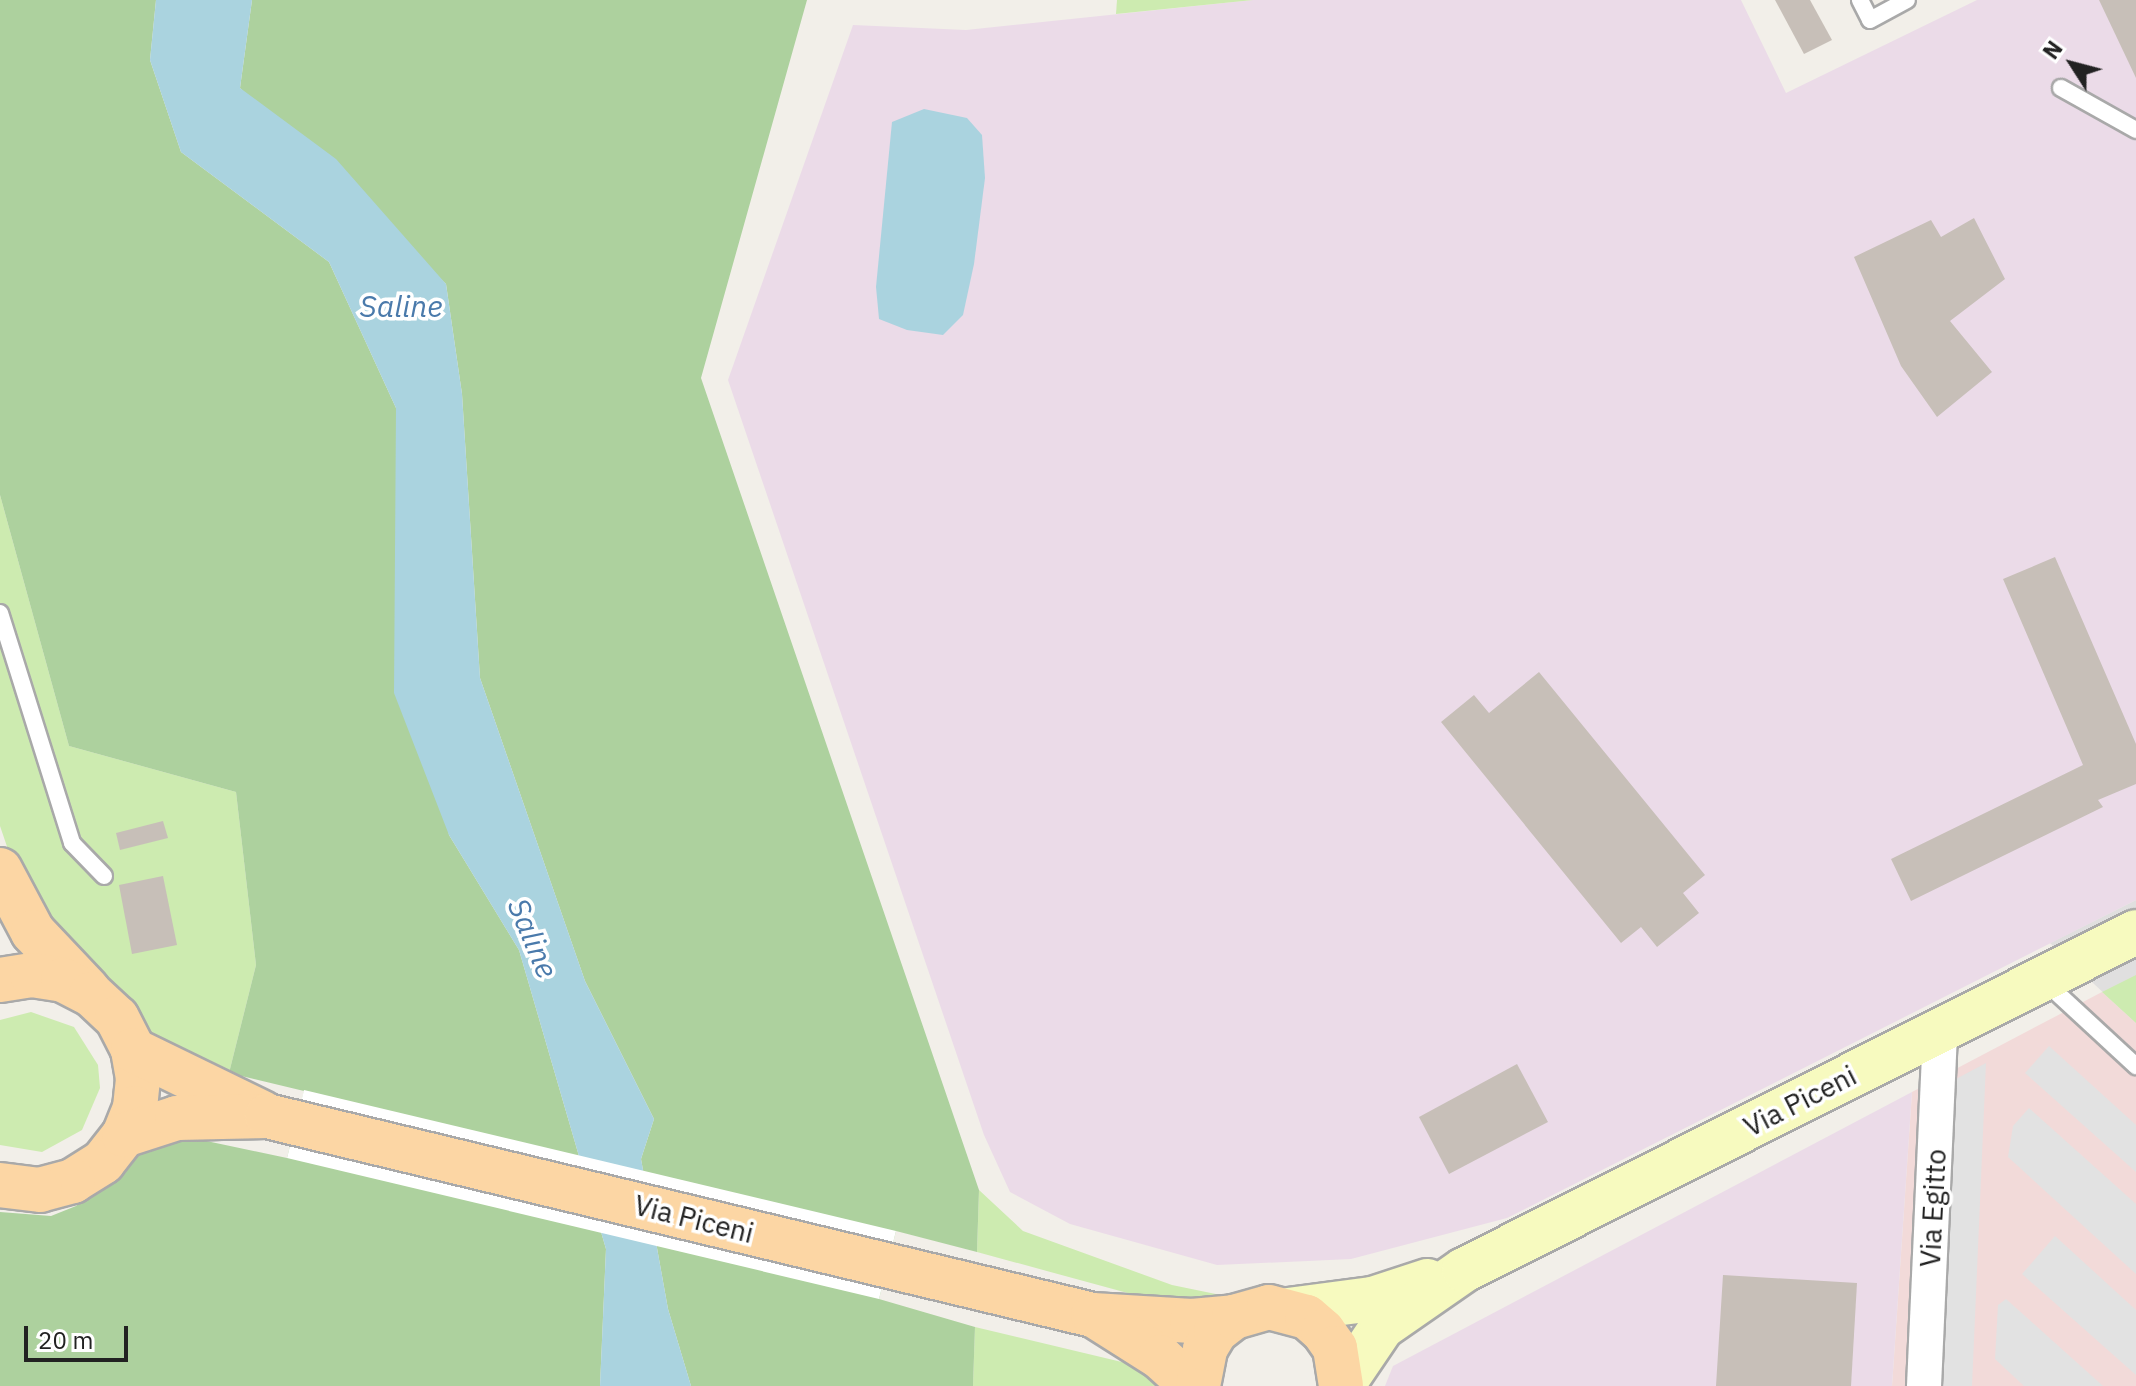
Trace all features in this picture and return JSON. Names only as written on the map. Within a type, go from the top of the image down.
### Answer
[{"type":"main road","points":[[0,870],[33,932],[117,1018],[133,1050],[135,1108],[124,1135],[103,1162],[73,1181],[40,1190],[0,1185]]},
{"type":"main road","name":"Via Piceni","points":[[1342,1386],[1382,1327],[1464,1270],[2136,932]]},
{"type":"main road","points":[[0,980],[32,975],[63,980],[91,994]]},
{"type":"main road","points":[[133,1050],[282,1119]]},
{"type":"main road","points":[[124,1135],[177,1118],[282,1119]]},
{"type":"main road","name":"Via Piceni","points":[[282,1119],[1093,1315],[1192,1321],[1234,1317],[1269,1307],[1288,1310],[1373,1299],[1464,1270]]},
{"type":"main road","points":[[1288,1310],[1323,1331],[1335,1348],[1342,1386]]},
{"type":"main road","name":"Via Piceni","points":[[1093,1315],[1160,1357],[1195,1386]]},
{"type":"main road","points":[[1195,1386],[1205,1349],[1234,1317]]},
{"type":"street","name":"Via Egitto","points":[[1924,1386],[1940,1031]]},
{"type":"lane","points":[[1860,0],[1870,20],[1907,0]]},
{"type":"lane","points":[[2061,88],[2136,130]]},
{"type":"lane","points":[[0,613],[72,843],[104,876]]},
{"type":"lane","points":[[2042,979],[2136,1066]]},
{"type":"shaded area","points":[[1253,0],[1741,0],[1786,93],[1977,0],[2136,0],[2136,900],[1507,1218],[1351,1259],[1217,1265],[1070,1224],[1010,1192],[984,1135],[728,380],[853,25],[966,30]]},
{"type":"shaded area","points":[[2136,900],[2136,1023],[2050,943]]},
{"type":"shaded area","points":[[2102,992],[2136,1023],[2136,1386],[1892,1386],[1912,1092]]},
{"type":"shaded area","points":[[2049,1046],[2136,1125],[2136,1172],[2025,1073]]},
{"type":"shaded area","points":[[1986,1063],[1972,1386],[1940,1386],[1954,1080]]},
{"type":"shaded area","points":[[1912,1092],[1892,1386],[1385,1386],[1393,1366]]},
{"type":"shaded area","points":[[2029,1108],[2136,1204],[2136,1274],[2008,1157],[2013,1126]]},
{"type":"shaded area","points":[[2055,1236],[2136,1310],[2136,1375],[2022,1274]]},
{"type":"shaded area","points":[[2006,1299],[2103,1386],[2024,1386],[1995,1359],[1998,1305]]},
{"type":"green space","points":[[0,0],[156,0],[150,60],[181,152],[329,262],[396,408],[397,538],[449,835],[519,950],[606,1249],[600,1386],[0,1386],[0,1212],[51,1216],[76,1206],[131,1159],[161,1144],[197,1139],[287,1158],[304,1091],[229,1073],[256,965],[236,792],[69,746],[0,495]]},
{"type":"green space","points":[[252,0],[807,0],[701,378],[979,1190],[977,1252],[896,1231],[879,1299],[975,1327],[973,1386],[691,1386],[668,1309],[641,1159],[654,1119],[585,981],[480,678],[462,394],[446,284],[240,88]]},
{"type":"green space","points":[[1117,0],[1253,0],[1116,14]]},
{"type":"green space","points":[[0,495],[69,746],[236,792],[256,965],[229,1073],[176,1059],[31,917],[0,826]]},
{"type":"green space","points":[[2136,975],[2136,1023],[2102,992]]},
{"type":"green space","points":[[31,1012],[74,1027],[98,1065],[100,1088],[82,1130],[42,1152],[0,1145],[0,1020]]},
{"type":"green space","points":[[979,1190],[1023,1231],[1172,1285],[1240,1299],[1168,1304],[977,1252]]},
{"type":"green space","points":[[975,1327],[1126,1363],[1159,1386],[973,1386]]},
{"type":"water","name":"Saline","points":[[156,0],[252,0],[240,88],[336,159],[446,284],[462,394],[480,678],[585,981],[654,1119],[641,1159],[668,1309],[691,1386],[600,1386],[606,1249],[519,950],[449,835],[394,693],[396,408],[329,262],[181,152],[150,60]]},
{"type":"water","points":[[924,109],[967,118],[982,135],[985,178],[974,264],[963,315],[943,335],[907,330],[879,319],[876,287],[892,122]]},
{"type":"pier","points":[[304,1090],[896,1231],[879,1299],[287,1158]]},
{"type":"building","points":[[1775,0],[1810,0],[1832,40],[1804,54]]},
{"type":"building","points":[[2099,0],[2136,0],[2136,78]]},
{"type":"building","points":[[1974,218],[2005,279],[1950,321],[1992,372],[1937,417],[1901,366],[1854,257],[1931,220],[1941,237]]},
{"type":"building","points":[[2055,557],[2136,744],[2136,784],[2098,800],[2103,807],[1911,901],[1891,859],[2083,765],[2003,579]]},
{"type":"building","points":[[1539,672],[1705,875],[1683,893],[1699,913],[1657,947],[1641,927],[1621,943],[1441,722],[1474,695],[1489,713]]},
{"type":"building","points":[[163,821],[168,838],[120,850],[116,833]]},
{"type":"building","points":[[163,876],[177,945],[132,954],[119,885]]},
{"type":"building","points":[[1517,1064],[1548,1122],[1449,1174],[1419,1117]]},
{"type":"building","points":[[1723,1275],[1857,1283],[1851,1386],[1716,1386]]}]
